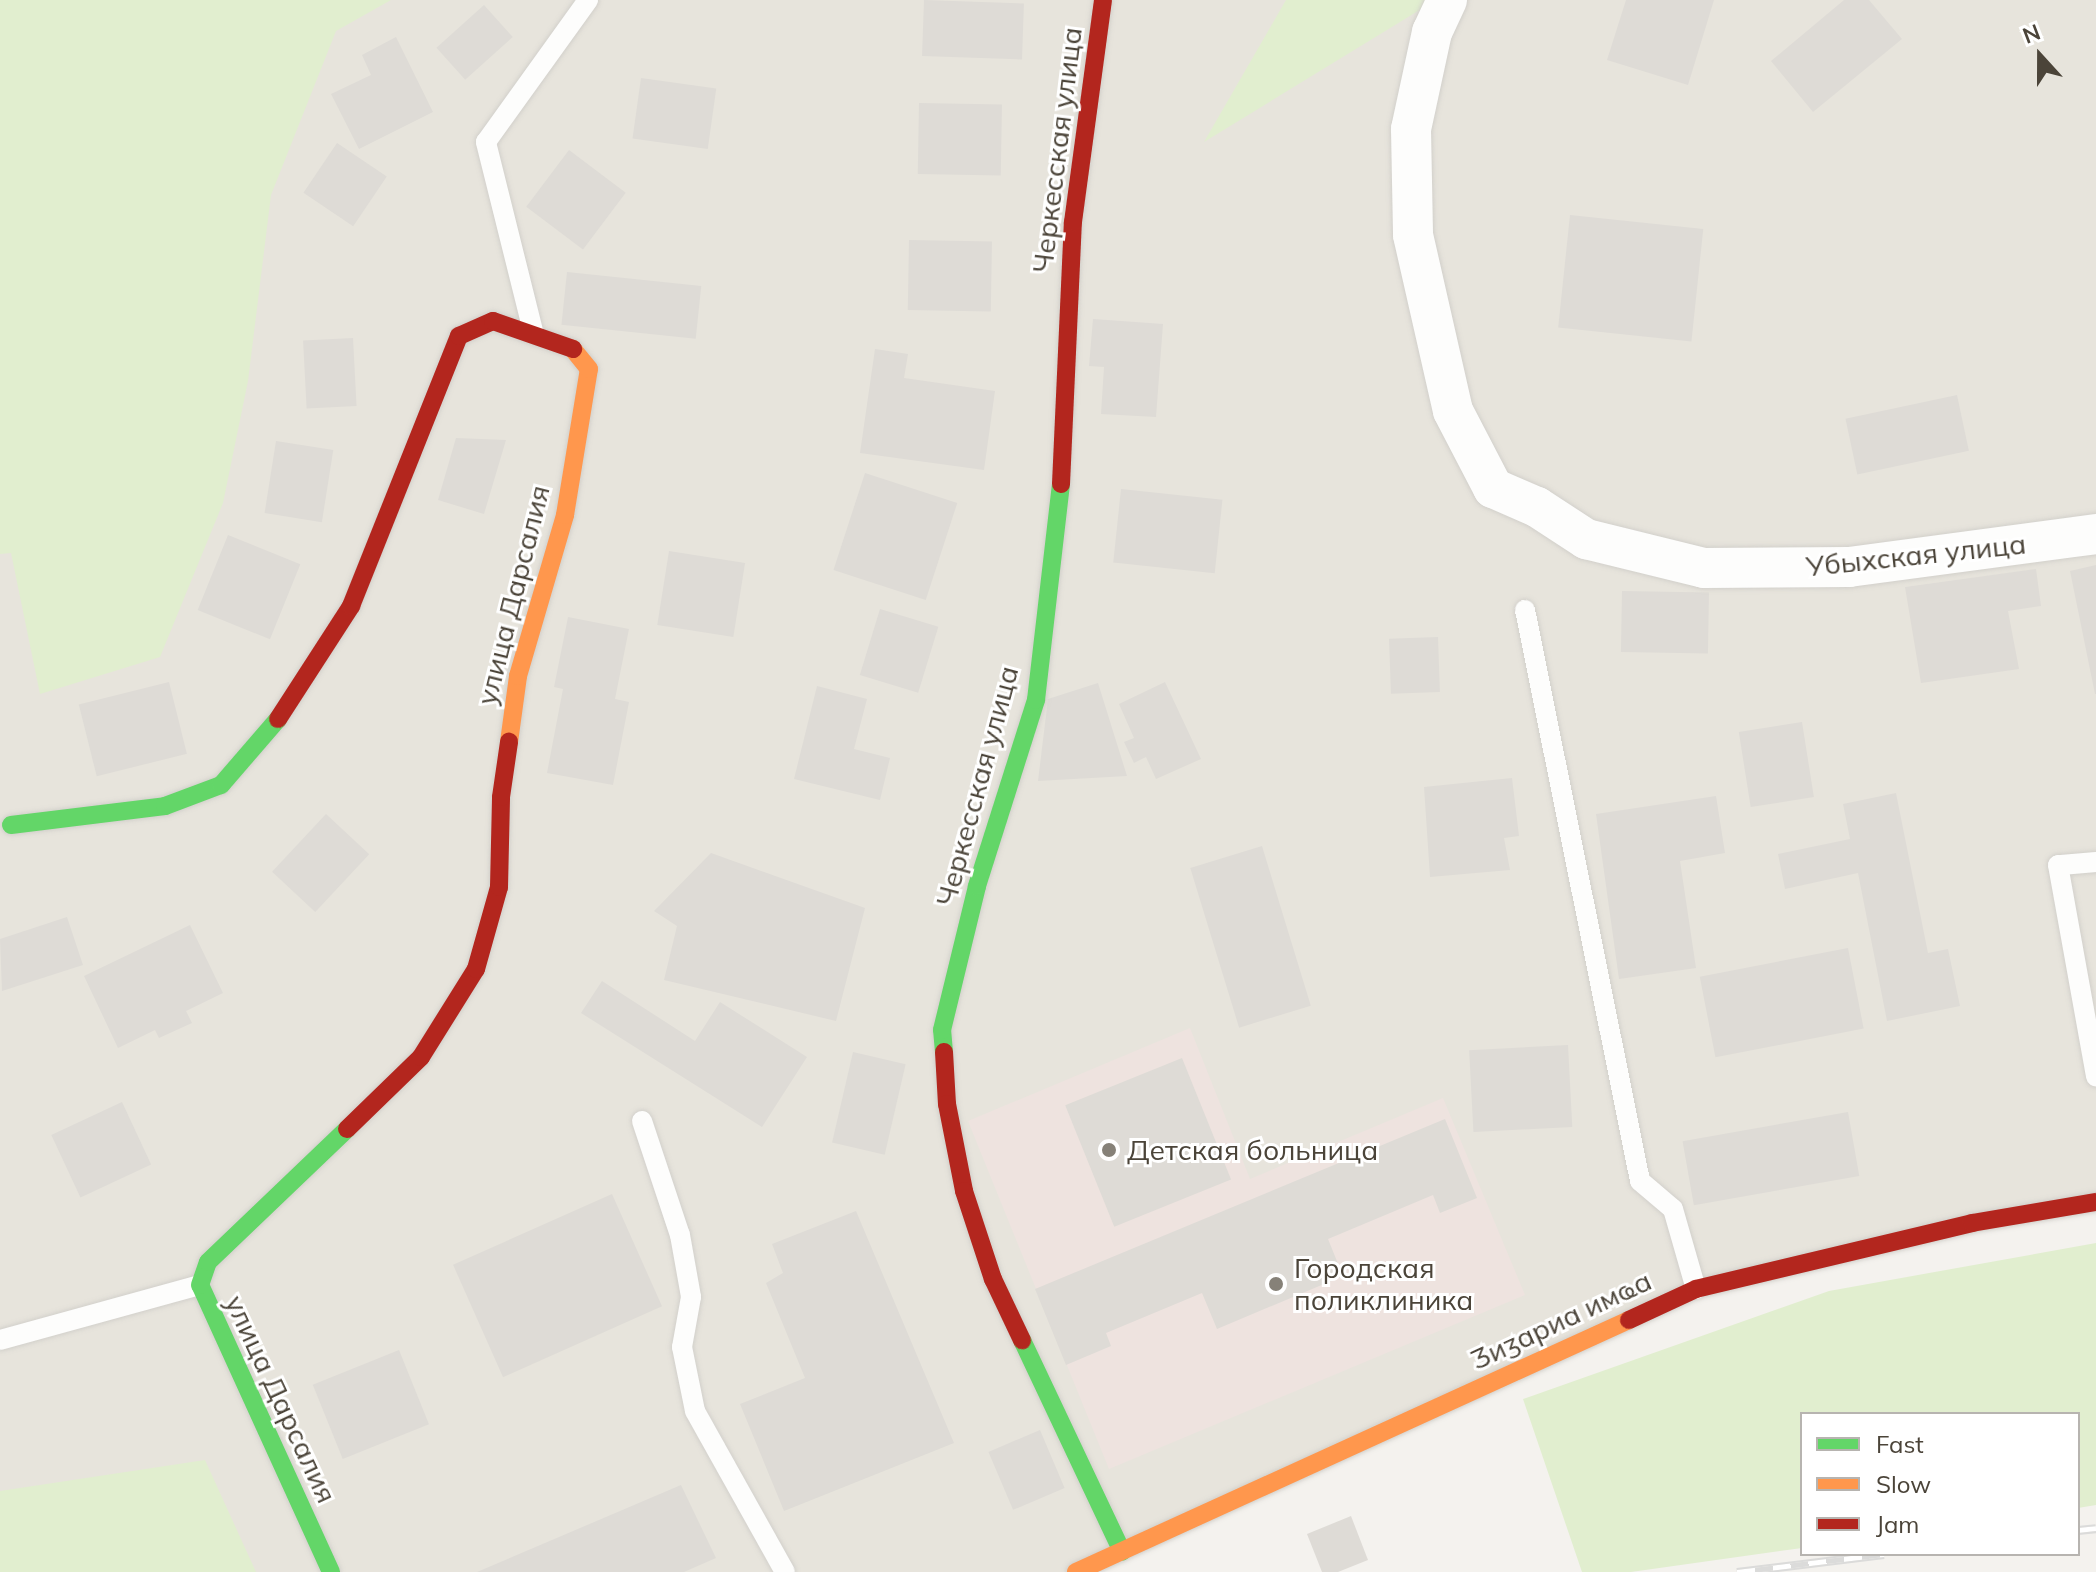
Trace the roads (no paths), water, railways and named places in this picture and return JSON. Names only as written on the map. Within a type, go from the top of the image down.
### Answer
[{"type":"main road","name":"Черкесская улица","points":[[1103,0],[1073,222],[1059,522],[1036,700],[977,886],[942,1030],[947,1104],[964,1191],[993,1279],[1122,1552]]},
{"type":"main road","name":"улица Дарсалия","points":[[11,825],[165,806],[221,785],[287,709],[351,606],[459,336],[493,321],[570,345],[589,369],[565,515],[518,676],[501,797],[499,887],[476,969],[421,1057],[208,1262],[200,1285],[331,1572]]},
{"type":"main road","name":"Ӡиӡариа имҩа","points":[[1076,1572],[1696,1289],[1972,1223],[2096,1202]]},
{"type":"street","name":"Убыхская улица","points":[[1447,0],[1432,32],[1411,129],[1413,235],[1453,411],[1493,488],[1537,507],[1586,539],[1704,568],[1849,567],[2096,534]]},
{"type":"lane","points":[[533,331],[486,142],[588,0]]},
{"type":"lane","points":[[1525,610],[1640,1181],[1673,1209],[1696,1289]]},
{"type":"lane","points":[[2096,862],[2058,865],[2096,1077]]},
{"type":"lane","points":[[642,1121],[680,1235],[691,1297],[682,1347],[695,1411],[785,1572]]},
{"type":"lane","points":[[0,1340],[200,1285]]},
{"type":"railway","points":[[2080,1530],[2096,1528]]},
{"type":"railway","points":[[1737,1572],[1868,1556]]},
{"type":"place","name":"Детская больница","points":[[1109,1150]]},
{"type":"place","name":"Городская поликлиника","points":[[1276,1284]]}]
